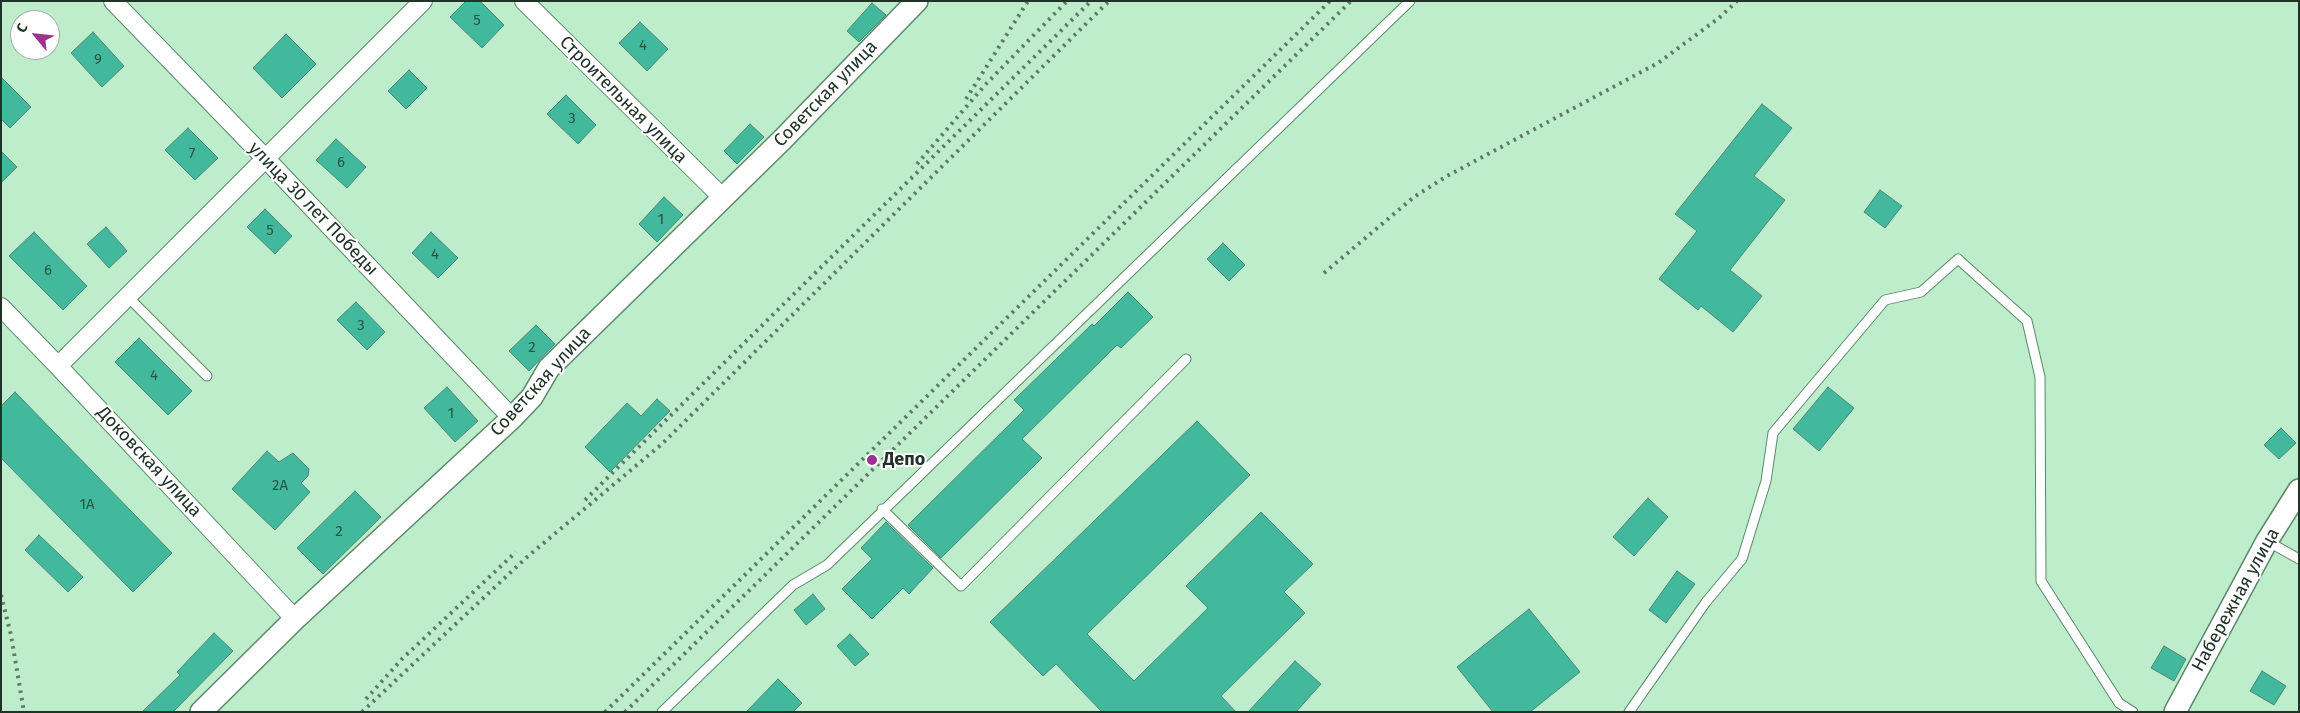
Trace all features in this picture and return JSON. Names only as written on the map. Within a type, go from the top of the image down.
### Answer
[{"type":"street","name":"улица 30 лет Победы","points":[[113,1],[512,418]]},
{"type":"street","points":[[58,366],[423,1]]},
{"type":"street","name":"Строительная улица","points":[[524,1],[723,198]]},
{"type":"street","name":"Советская улица","points":[[201,712],[295,619],[512,418],[532,398],[549,368],[723,198],[914,2]]},
{"type":"street","name":"Доковская улица","points":[[1,307],[295,619]]},
{"type":"street","name":"Набережная улица","points":[[2175,712],[2267,541],[2299,490]]},
{"type":"lane","points":[[662,712],[793,585],[827,565],[882,509],[1410,1]]},
{"type":"lane","points":[[1629,712],[1706,602],[1742,558],[1766,481],[1773,433],[1885,300],[1921,292],[1958,259],[2027,321],[2040,377],[2042,581],[2119,703],[2133,712]]},
{"type":"lane","points":[[128,297],[207,376]]},
{"type":"lane","points":[[882,509],[961,586],[1186,359]]},
{"type":"lane","points":[[2267,541],[2299,559]]},
{"type":"building","points":[[466,1],[480,1],[504,25],[482,48],[450,17]]},
{"type":"building","points":[[872,3],[886,15],[859,42],[847,31]]},
{"type":"building","points":[[640,22],[668,49],[647,71],[619,43]]},
{"type":"building","points":[[93,32],[124,66],[102,87],[71,53]]},
{"type":"building","points":[[286,34],[316,64],[282,98],[253,68]]},
{"type":"building","points":[[409,70],[427,88],[406,109],[388,91]]},
{"type":"building","points":[[1,77],[31,107],[10,128],[1,119]]},
{"type":"building","points":[[566,95],[596,125],[578,144],[547,114]]},
{"type":"building","points":[[1762,104],[1792,128],[1754,176],[1785,200],[1730,270],[1762,296],[1733,332],[1701,306],[1698,310],[1659,279],[1697,231],[1675,214]]},
{"type":"building","points":[[750,124],[764,137],[737,164],[724,151]]},
{"type":"building","points":[[188,128],[218,158],[195,180],[165,150]]},
{"type":"building","points":[[336,139],[366,167],[347,188],[316,160]]},
{"type":"building","points":[[1,151],[17,167],[1,183]]},
{"type":"building","points":[[1880,190],[1902,206],[1885,228],[1864,212]]},
{"type":"building","points":[[664,197],[683,215],[657,242],[639,224]]},
{"type":"building","points":[[265,209],[292,236],[275,254],[247,227]]},
{"type":"building","points":[[106,227],[127,251],[109,268],[87,244]]},
{"type":"building","points":[[34,232],[87,286],[63,310],[9,256]]},
{"type":"building","points":[[431,232],[458,258],[438,278],[412,253]]},
{"type":"building","points":[[1223,243],[1245,265],[1229,281],[1207,259]]},
{"type":"building","points":[[1128,292],[1153,317],[1121,348],[1117,345],[1022,439],[1042,458],[941,558],[908,525],[1024,410],[1014,400],[1092,324],[1094,326]]},
{"type":"building","points":[[356,302],[385,332],[367,350],[337,320]]},
{"type":"building","points":[[536,325],[555,344],[529,371],[509,351]]},
{"type":"building","points":[[139,338],[192,391],[168,415],[115,362]]},
{"type":"building","points":[[447,387],[478,421],[455,442],[424,408]]},
{"type":"building","points":[[1828,387],[1854,408],[1819,451],[1793,429]]},
{"type":"building","points":[[15,392],[172,553],[133,592],[1,458],[1,406]]},
{"type":"building","points":[[657,399],[670,411],[610,472],[585,447],[627,403],[641,416]]},
{"type":"building","points":[[1197,421],[1250,475],[1087,634],[1134,681],[1208,608],[1186,586],[1261,512],[1313,564],[1284,592],[1305,613],[1221,696],[1236,712],[1102,712],[1056,664],[1043,676],[990,622]]},
{"type":"building","points":[[2281,428],[2296,443],[2279,459],[2264,445]]},
{"type":"building","points":[[267,451],[279,462],[293,453],[309,469],[308,476],[301,483],[310,492],[275,530],[232,489]]},
{"type":"building","points":[[355,491],[381,517],[323,574],[297,548]]},
{"type":"building","points":[[1648,498],[1668,517],[1634,556],[1613,537]]},
{"type":"building","points":[[886,522],[933,568],[909,594],[903,588],[872,619],[842,589],[872,559],[861,548]]},
{"type":"building","points":[[39,535],[83,577],[68,592],[25,550]]},
{"type":"building","points":[[1677,571],[1695,584],[1666,623],[1649,610]]},
{"type":"building","points":[[813,594],[825,609],[806,625],[794,610]]},
{"type":"building","points":[[1529,609],[1580,672],[1530,712],[1493,712],[1457,667]]},
{"type":"building","points":[[214,633],[233,651],[173,712],[142,712],[180,675],[177,672]]},
{"type":"building","points":[[850,634],[869,654],[855,666],[837,646]]},
{"type":"building","points":[[2164,646],[2186,659],[2174,681],[2151,668]]},
{"type":"building","points":[[1295,661],[1321,684],[1296,712],[1248,712]]},
{"type":"building","points":[[2262,671],[2286,686],[2274,705],[2250,691]]},
{"type":"building","points":[[778,679],[802,703],[793,712],[746,712]]},
{"type":"railway","points":[[966,99],[1028,1]]},
{"type":"railway","points":[[917,164],[985,85],[1067,1]]},
{"type":"railway","points":[[585,500],[1091,1]]},
{"type":"railway","points":[[362,712],[527,557],[662,444],[1109,1]]},
{"type":"railway","points":[[605,712],[1330,1]]},
{"type":"railway","points":[[625,712],[1351,1]]},
{"type":"railway","points":[[1324,273],[1414,197],[1447,176],[1658,63],[1719,18],[1737,1]]},
{"type":"railway","points":[[366,699],[402,659],[516,552]]},
{"type":"railway","points":[[1,595],[11,635],[24,712]]},
{"type":"place","name":"Депо","points":[[872,460]]}]
